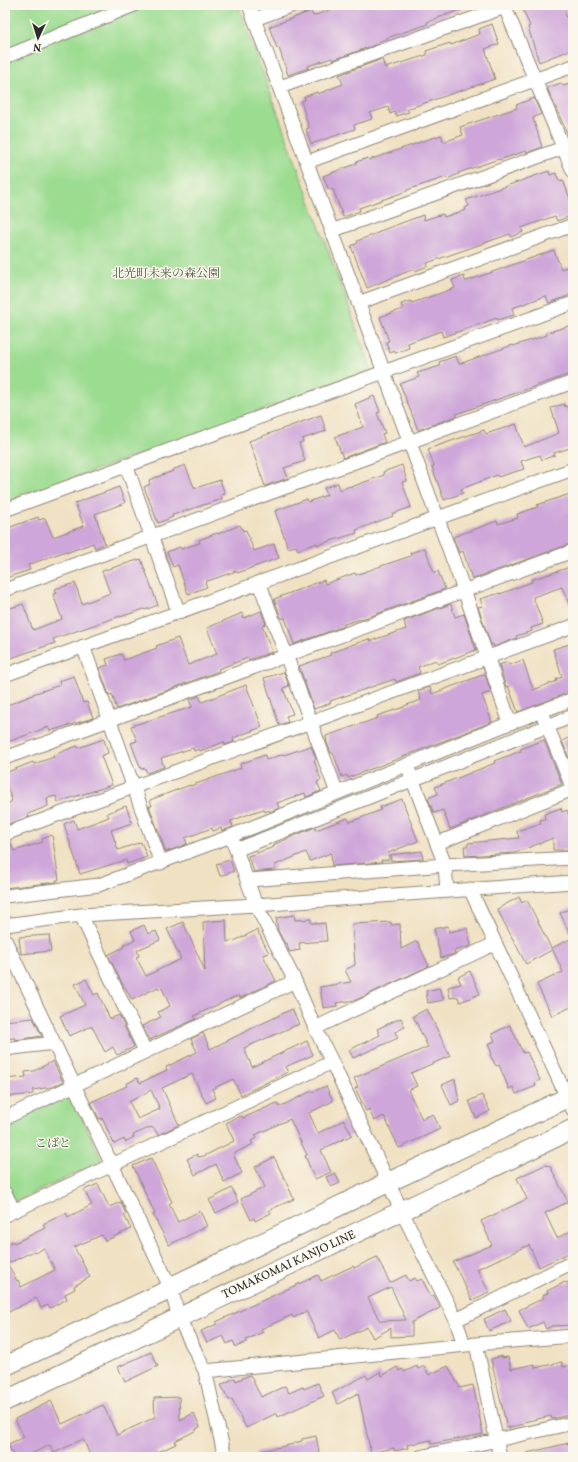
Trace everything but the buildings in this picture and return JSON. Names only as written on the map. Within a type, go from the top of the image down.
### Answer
[{"type":"main road","points":[[5,1366],[171,1289],[178,1283],[389,1182],[571,1101]]},
{"type":"main road","name":"TOMAKOMAI KANJO LINE","points":[[5,1401],[573,1129]]},
{"type":"street","points":[[5,57],[134,5]]},
{"type":"street","points":[[249,5],[308,162],[331,231],[436,518],[464,590],[510,723]]},
{"type":"street","points":[[255,19],[293,5]]},
{"type":"street","points":[[280,87],[504,6],[573,172]]},
{"type":"street","points":[[308,162],[573,66]]},
{"type":"street","points":[[331,231],[563,148]]},
{"type":"street","points":[[358,303],[573,224]]},
{"type":"street","points":[[5,510],[573,303]]},
{"type":"street","points":[[5,590],[573,382]]},
{"type":"street","points":[[126,465],[178,611]]},
{"type":"street","points":[[5,675],[573,468]]},
{"type":"street","points":[[5,758],[573,551]]},
{"type":"street","points":[[259,582],[337,793]]},
{"type":"street","points":[[5,834],[310,721],[573,626]]},
{"type":"street","points":[[83,646],[161,863]]},
{"type":"street","points":[[5,896],[99,885],[231,836],[573,699]]},
{"type":"street","points":[[438,843],[573,789],[542,711]]},
{"type":"street","points":[[236,850],[573,716]]},
{"type":"street","points":[[407,765],[438,843],[445,865],[447,891]]},
{"type":"street","points":[[231,836],[256,905],[295,981],[315,1028],[402,1212],[470,1345],[500,1457]]},
{"type":"street","points":[[248,880],[445,865],[573,858]]},
{"type":"street","points":[[5,925],[82,915],[256,905],[573,882]]},
{"type":"street","points":[[470,889],[494,944],[571,1101]]},
{"type":"street","points":[[82,915],[145,1051]]},
{"type":"street","points":[[5,940],[171,1289],[179,1318],[205,1372],[225,1457]]},
{"type":"street","points":[[315,1028],[494,944]]},
{"type":"street","points":[[5,1118],[74,1084],[295,981]]},
{"type":"street","points":[[5,1049],[54,1043]]},
{"type":"street","points":[[5,1193],[9,1213],[332,1062]]},
{"type":"street","points":[[456,1320],[573,1262]]},
{"type":"street","points":[[205,1372],[573,1336]]},
{"type":"street","points":[[420,1457],[573,1423]]},
{"type":"green space","name":"北光町未来の森公園","points":[[5,5],[238,5],[372,370],[5,503]]},
{"type":"green space","name":"こばと","points":[[71,1094],[102,1161],[15,1202],[5,1180],[5,1126]]}]
